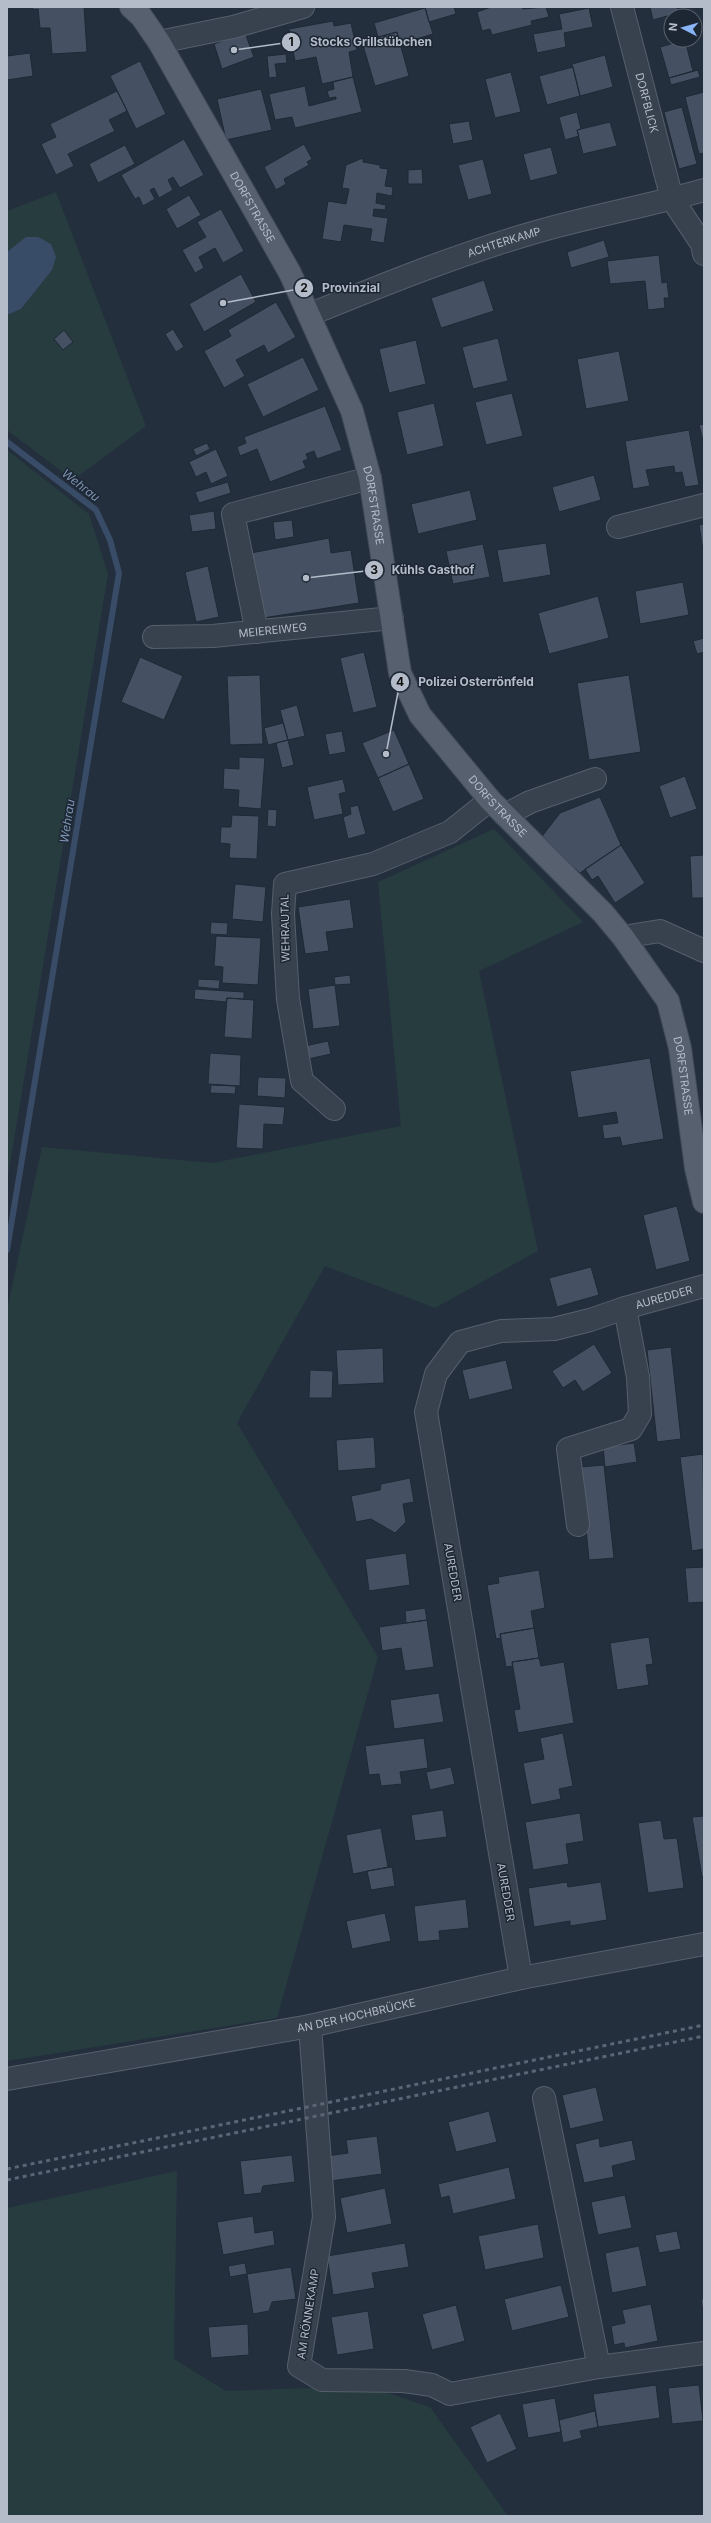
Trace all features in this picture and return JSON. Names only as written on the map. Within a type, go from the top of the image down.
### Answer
[{"type":"main road","name":"DORFSTRASSE","points":[[131,7],[141,16],[159,42],[290,273],[310,314],[352,411],[370,478],[400,673],[420,715],[498,808],[603,913],[623,937],[668,1001],[680,1048],[696,1168],[704,1202]]},
{"type":"street","points":[[159,42],[233,27],[303,7]]},
{"type":"street","name":"DORFBLICK","points":[[622,7],[672,199],[702,244],[704,254]]},
{"type":"street","name":"ACHTERKAMP","points":[[310,314],[423,268],[488,247],[537,232],[704,190]]},
{"type":"street","points":[[257,632],[234,514],[370,478]]},
{"type":"street","points":[[618,527],[704,505]]},
{"type":"street","name":"MEIEREIWEG","points":[[154,637],[213,636],[392,618]]},
{"type":"street","points":[[498,808],[530,802],[595,779]]},
{"type":"street","name":"WEHRAUTAL","points":[[334,1109],[302,1081],[288,999],[283,914],[285,884],[373,864],[450,832],[498,808]]},
{"type":"street","points":[[623,937],[660,931],[704,951]]},
{"type":"street","name":"AUREDDER","points":[[521,1978],[426,1412],[436,1374],[460,1342],[501,1331],[554,1329],[590,1320],[625,1308],[704,1286]]},
{"type":"street","name":"AUREDDER","points":[[578,1525],[568,1449],[631,1429],[640,1414],[638,1377],[625,1308]]},
{"type":"street","name":"AN DER HOCHBRÜCKE","points":[[7,2079],[310,2026],[521,1978],[704,1944]]},
{"type":"street","name":"AM RÖNNEKAMP","points":[[310,2026],[324,2217],[299,2366],[322,2380],[404,2381],[432,2385],[450,2394],[599,2367],[704,2353]]},
{"type":"street","points":[[544,2098],[599,2367]]},
{"type":"green space","points":[[56,192],[146,426],[73,480],[7,430],[7,315],[21,309],[52,270],[11,249],[7,252],[7,211]]},
{"type":"green space","points":[[7,450],[89,514],[108,574],[7,1182]]},
{"type":"green space","points":[[494,829],[583,922],[479,971],[538,1251],[435,1308],[325,1266],[237,1423],[378,1657],[277,2018],[7,2061],[7,1310],[42,1147],[212,1163],[401,1126],[378,882]]},
{"type":"green space","points":[[177,2171],[174,2359],[226,2391],[367,2386],[430,2407],[508,2516],[7,2516],[7,2208]]},
{"type":"water","points":[[26,237],[38,237],[51,244],[56,257],[52,270],[21,309],[7,315],[7,252]]},
{"type":"building","points":[[33,7],[84,7],[87,52],[52,54],[50,28],[40,28],[38,9],[33,10]]},
{"type":"building","points":[[425,7],[454,7],[456,14],[429,22]]},
{"type":"building","points":[[491,7],[522,7],[523,9],[546,7],[549,17],[531,21],[532,25],[492,35],[490,29],[482,31],[477,12]]},
{"type":"building","points":[[650,7],[677,7],[663,8],[663,17],[653,20]]},
{"type":"building","points":[[425,8],[433,34],[400,44],[397,32],[378,37],[374,23]]},
{"type":"building","points":[[589,8],[593,27],[564,33],[566,47],[537,53],[533,34],[562,29],[559,14]]},
{"type":"building","points":[[333,21],[334,26],[351,23],[357,50],[349,52],[353,77],[322,84],[316,57],[295,61],[289,29]]},
{"type":"building","points":[[397,32],[409,76],[375,86],[362,42]]},
{"type":"building","points":[[245,33],[254,57],[222,69],[214,44]]},
{"type":"building","points":[[660,47],[687,48],[693,71],[669,78]]},
{"type":"building","points":[[30,53],[33,76],[7,80],[7,56]]},
{"type":"building","points":[[286,54],[287,63],[275,64],[277,77],[269,78],[267,56]]},
{"type":"building","points":[[605,55],[613,87],[580,96],[572,64]]},
{"type":"building","points":[[140,61],[166,114],[136,129],[110,76]]},
{"type":"building","points":[[573,67],[580,96],[547,105],[539,76]]},
{"type":"building","points":[[698,70],[700,77],[671,85],[669,78]]},
{"type":"building","points":[[511,72],[521,112],[495,118],[485,79]]},
{"type":"building","points":[[353,77],[362,112],[295,128],[292,117],[275,120],[269,94],[305,86],[309,106],[336,99],[336,97],[329,98],[327,91],[334,89],[333,82]]},
{"type":"building","points":[[261,89],[272,130],[226,140],[217,99]]},
{"type":"building","points":[[117,91],[127,111],[109,120],[115,131],[68,154],[74,166],[56,175],[41,144],[56,137],[50,124]]},
{"type":"building","points":[[704,92],[704,153],[699,154],[685,97]]},
{"type":"building","points":[[682,107],[697,164],[679,169],[664,112]]},
{"type":"building","points":[[577,112],[581,129],[577,130],[579,136],[565,140],[559,117]]},
{"type":"building","points":[[469,121],[473,140],[453,144],[449,124]]},
{"type":"building","points":[[610,122],[617,146],[583,154],[577,130]]},
{"type":"building","points":[[184,139],[204,175],[180,188],[173,177],[168,180],[173,190],[159,198],[154,188],[150,190],[155,199],[143,206],[139,197],[135,199],[121,175]]},
{"type":"building","points":[[304,144],[312,159],[307,162],[309,165],[284,179],[286,184],[276,190],[264,167]]},
{"type":"building","points":[[125,145],[135,164],[98,183],[89,164]]},
{"type":"building","points":[[551,147],[558,174],[530,181],[523,154]]},
{"type":"building","points":[[363,158],[363,162],[380,165],[380,168],[388,169],[385,186],[393,187],[392,196],[377,193],[376,203],[386,205],[385,210],[374,209],[373,216],[388,218],[384,243],[370,241],[372,229],[344,225],[341,242],[322,239],[328,201],[346,204],[349,189],[342,188],[346,165]]},
{"type":"building","points":[[483,159],[492,194],[468,200],[458,165]]},
{"type":"building","points":[[422,169],[423,184],[408,184],[408,170]]},
{"type":"building","points":[[189,195],[201,215],[177,229],[166,209]]},
{"type":"building","points":[[221,209],[244,251],[223,263],[215,248],[199,257],[204,268],[195,273],[182,250],[206,237],[197,222]]},
{"type":"building","points":[[604,240],[609,257],[571,268],[567,252]]},
{"type":"building","points":[[659,255],[662,283],[667,282],[669,298],[664,298],[665,308],[648,310],[645,281],[610,284],[607,261]]},
{"type":"building","points":[[241,274],[256,302],[204,332],[189,304]]},
{"type":"building","points":[[484,280],[494,311],[441,328],[431,298]]},
{"type":"building","points":[[276,302],[296,337],[268,353],[264,345],[236,360],[245,376],[224,388],[204,351],[231,336],[228,330]]},
{"type":"building","points":[[173,329],[184,347],[176,352],[165,334]]},
{"type":"building","points":[[64,330],[73,342],[63,350],[54,339]]},
{"type":"building","points":[[498,338],[508,381],[473,389],[462,347]]},
{"type":"building","points":[[416,340],[426,384],[389,393],[379,349]]},
{"type":"building","points":[[619,351],[629,401],[586,409],[577,359]]},
{"type":"building","points":[[303,357],[319,390],[263,417],[247,384]]},
{"type":"building","points":[[512,393],[523,436],[486,445],[475,402]]},
{"type":"building","points":[[434,403],[444,446],[407,455],[397,412]]},
{"type":"building","points":[[325,406],[342,450],[317,459],[314,451],[306,454],[308,459],[303,461],[306,468],[270,482],[257,449],[240,456],[237,447],[246,443],[244,437]]},
{"type":"building","points":[[704,424],[704,444],[699,425]]},
{"type":"building","points":[[689,430],[699,485],[685,487],[682,472],[675,473],[674,466],[646,470],[650,486],[633,489],[625,441]]},
{"type":"building","points":[[207,443],[210,449],[196,456],[193,449]]},
{"type":"building","points":[[216,449],[228,476],[211,484],[206,472],[196,477],[189,462]]},
{"type":"building","points":[[594,475],[601,500],[559,512],[552,487]]},
{"type":"building","points":[[228,482],[231,493],[199,503],[195,492]]},
{"type":"building","points":[[470,490],[477,520],[418,534],[411,504]]},
{"type":"building","points":[[214,511],[216,529],[192,532],[189,515]]},
{"type":"building","points":[[292,520],[294,537],[275,540],[273,522]]},
{"type":"building","points":[[704,524],[704,550],[703,550],[699,525]]},
{"type":"building","points":[[329,538],[331,553],[351,550],[359,603],[263,618],[251,553]]},
{"type":"building","points":[[546,543],[551,575],[503,583],[497,550]]},
{"type":"building","points":[[483,544],[490,577],[453,584],[446,551]]},
{"type":"building","points":[[208,566],[219,617],[196,622],[185,572]]},
{"type":"building","points":[[683,582],[689,615],[640,624],[635,591]]},
{"type":"building","points":[[598,596],[609,638],[549,654],[538,613]]},
{"type":"building","points":[[704,638],[704,652],[697,654],[693,641]]},
{"type":"building","points":[[364,652],[377,707],[353,713],[340,658]]},
{"type":"building","points":[[140,657],[183,676],[164,720],[121,702]]},
{"type":"building","points":[[260,675],[263,744],[230,745],[227,676]]},
{"type":"building","points":[[629,675],[641,752],[589,760],[577,683]]},
{"type":"building","points":[[297,705],[305,736],[288,740],[280,710]]},
{"type":"building","points":[[283,723],[288,740],[268,745],[264,728]]},
{"type":"building","points":[[394,730],[409,764],[378,778],[362,743]]},
{"type":"building","points":[[342,731],[346,752],[329,755],[325,734]]},
{"type":"building","points":[[288,740],[294,765],[282,768],[276,743]]},
{"type":"building","points":[[239,757],[265,758],[261,809],[238,807],[239,790],[223,789],[224,768],[239,769]]},
{"type":"building","points":[[409,764],[424,799],[393,812],[378,778]]},
{"type":"building","points":[[685,776],[697,809],[670,818],[659,786]]},
{"type":"building","points":[[343,779],[346,792],[339,794],[343,814],[314,820],[307,787]]},
{"type":"building","points":[[600,797],[621,845],[580,873],[540,839],[560,813]]},
{"type":"building","points":[[358,805],[366,834],[348,839],[343,817],[351,814],[350,807]]},
{"type":"building","points":[[268,809],[277,810],[276,827],[267,826]]},
{"type":"building","points":[[232,815],[259,816],[257,859],[229,858],[230,844],[220,843],[221,827],[231,827]]},
{"type":"building","points":[[621,845],[645,883],[615,903],[598,876],[592,880],[585,869]]},
{"type":"building","points":[[704,855],[704,898],[692,898],[690,856]]},
{"type":"building","points":[[235,884],[266,887],[263,922],[232,919]]},
{"type":"building","points":[[350,899],[354,928],[326,932],[329,951],[305,954],[298,907]]},
{"type":"building","points":[[211,922],[228,923],[227,935],[210,934]]},
{"type":"building","points":[[216,936],[261,938],[258,985],[222,983],[223,967],[214,966]]},
{"type":"building","points":[[350,975],[351,984],[335,985],[334,977]]},
{"type":"building","points":[[198,979],[220,980],[219,989],[198,987]]},
{"type":"building","points":[[335,985],[340,1026],[313,1029],[308,989]]},
{"type":"building","points":[[195,989],[244,992],[244,999],[227,998],[226,1002],[194,999]]},
{"type":"building","points":[[227,998],[254,1000],[252,1039],[224,1037]]},
{"type":"building","points":[[328,1041],[331,1054],[308,1059],[305,1046]]},
{"type":"building","points":[[210,1053],[241,1055],[240,1086],[208,1084]]},
{"type":"building","points":[[650,1058],[664,1139],[622,1146],[620,1137],[604,1139],[602,1125],[618,1123],[616,1112],[578,1118],[570,1071]]},
{"type":"building","points":[[258,1077],[286,1078],[285,1098],[257,1096]]},
{"type":"building","points":[[211,1085],[236,1086],[235,1094],[210,1093]]},
{"type":"building","points":[[239,1104],[285,1107],[283,1125],[264,1124],[263,1149],[236,1148]]},
{"type":"building","points":[[677,1206],[690,1261],[656,1270],[643,1215]]},
{"type":"building","points":[[591,1267],[599,1295],[557,1307],[549,1278]]},
{"type":"building","points":[[594,1344],[612,1373],[583,1392],[575,1380],[563,1388],[552,1371]]},
{"type":"building","points":[[671,1347],[681,1439],[657,1442],[647,1350]]},
{"type":"building","points":[[383,1348],[384,1383],[338,1385],[336,1350]]},
{"type":"building","points":[[506,1360],[513,1389],[469,1400],[462,1370]]},
{"type":"building","points":[[310,1370],[333,1371],[332,1398],[309,1398]]},
{"type":"building","points":[[374,1437],[376,1468],[338,1471],[336,1440]]},
{"type":"building","points":[[634,1443],[637,1462],[605,1467],[603,1447]]},
{"type":"building","points":[[703,1454],[704,1549],[692,1551],[680,1457]]},
{"type":"building","points":[[604,1465],[614,1558],[589,1560],[580,1467]]},
{"type":"building","points":[[410,1478],[414,1502],[403,1504],[406,1522],[395,1533],[371,1519],[356,1522],[351,1496],[380,1490],[381,1484]]},
{"type":"building","points":[[406,1553],[410,1585],[369,1591],[365,1559]]},
{"type":"building","points":[[704,1567],[704,1602],[688,1603],[685,1568]]},
{"type":"building","points":[[539,1570],[545,1608],[531,1611],[534,1628],[500,1634],[501,1638],[496,1639],[487,1585],[499,1583],[498,1577]]},
{"type":"building","points":[[425,1608],[427,1620],[406,1623],[405,1611]]},
{"type":"building","points":[[427,1620],[434,1667],[405,1671],[401,1648],[382,1651],[379,1627]]},
{"type":"building","points":[[534,1628],[539,1658],[512,1662],[513,1666],[506,1667],[500,1634]]},
{"type":"building","points":[[649,1637],[653,1664],[646,1665],[649,1685],[617,1690],[610,1643]]},
{"type":"building","points":[[539,1658],[541,1666],[564,1662],[574,1723],[518,1733],[514,1710],[520,1709],[512,1662]]},
{"type":"building","points":[[439,1693],[444,1722],[394,1729],[390,1700]]},
{"type":"building","points":[[563,1733],[573,1786],[559,1789],[561,1799],[531,1805],[523,1763],[544,1759],[540,1738]]},
{"type":"building","points":[[424,1738],[428,1768],[400,1772],[402,1784],[381,1786],[379,1774],[369,1775],[365,1746]]},
{"type":"building","points":[[451,1767],[455,1784],[430,1790],[426,1772]]},
{"type":"building","points":[[443,1810],[447,1837],[415,1841],[411,1815]]},
{"type":"building","points":[[580,1813],[584,1841],[566,1844],[569,1864],[533,1870],[525,1822]]},
{"type":"building","points":[[704,1816],[704,1876],[702,1877],[692,1817]]},
{"type":"building","points":[[661,1820],[664,1839],[677,1838],[684,1888],[648,1893],[638,1823]]},
{"type":"building","points":[[381,1828],[388,1867],[353,1874],[346,1835]]},
{"type":"building","points":[[392,1867],[395,1886],[371,1890],[367,1871]]},
{"type":"building","points":[[567,1882],[568,1887],[601,1882],[607,1920],[570,1926],[570,1921],[534,1927],[528,1888]]},
{"type":"building","points":[[466,1899],[469,1928],[439,1931],[440,1940],[418,1942],[414,1906]]},
{"type":"building","points":[[385,1913],[391,1941],[352,1949],[346,1921]]},
{"type":"building","points":[[596,2087],[604,2121],[570,2129],[562,2095]]},
{"type":"building","points":[[489,2111],[497,2142],[456,2152],[448,2122]]},
{"type":"building","points":[[377,2136],[382,2174],[330,2181],[327,2156],[348,2153],[346,2140]]},
{"type":"building","points":[[599,2138],[600,2147],[632,2140],[636,2160],[612,2166],[614,2177],[584,2183],[575,2144]]},
{"type":"building","points":[[292,2155],[295,2182],[263,2186],[261,2193],[244,2195],[240,2161]]},
{"type":"building","points":[[509,2167],[516,2199],[453,2214],[449,2196],[441,2198],[438,2184]]},
{"type":"building","points":[[385,2188],[392,2224],[347,2233],[340,2198]]},
{"type":"building","points":[[625,2195],[632,2228],[598,2235],[591,2202]]},
{"type":"building","points":[[253,2216],[255,2233],[273,2230],[275,2245],[223,2255],[217,2222]]},
{"type":"building","points":[[538,2224],[544,2258],[485,2270],[478,2236]]},
{"type":"building","points":[[677,2231],[681,2249],[659,2253],[655,2235]]},
{"type":"building","points":[[405,2243],[409,2267],[372,2273],[375,2288],[333,2295],[327,2256]]},
{"type":"building","points":[[639,2246],[647,2286],[612,2293],[605,2253]]},
{"type":"building","points":[[245,2263],[247,2274],[230,2277],[228,2266]]},
{"type":"building","points":[[291,2267],[296,2299],[272,2302],[269,2311],[253,2314],[247,2274]]},
{"type":"building","points":[[561,2285],[569,2317],[512,2331],[504,2299]]},
{"type":"building","points":[[701,2299],[704,2299],[704,2319]]},
{"type":"building","points":[[651,2304],[658,2341],[625,2348],[624,2343],[614,2345],[611,2326],[625,2323],[622,2310]]},
{"type":"building","points":[[456,2305],[465,2341],[432,2350],[422,2314]]},
{"type":"building","points":[[368,2311],[374,2349],[337,2355],[331,2317]]},
{"type":"building","points":[[248,2324],[249,2355],[211,2358],[208,2327]]},
{"type":"building","points":[[656,2385],[660,2418],[598,2427],[593,2394]]},
{"type":"building","points":[[699,2385],[703,2421],[672,2424],[668,2388]]},
{"type":"building","points":[[555,2398],[561,2432],[528,2438],[522,2404]]},
{"type":"building","points":[[595,2411],[598,2427],[580,2431],[582,2438],[563,2443],[559,2420]]},
{"type":"building","points":[[500,2413],[517,2449],[487,2463],[470,2427]]},
{"type":"waterway","name":"Wehrau","points":[[7,442],[96,510],[110,540],[119,573],[7,1250]]},
{"type":"railway","points":[[7,2169],[704,2025]]},
{"type":"railway","points":[[7,2180],[704,2036]]},
{"type":"place","name":"Stocks Grillstübchen","points":[[234,50]]},
{"type":"place","name":"Provinzial","points":[[223,303]]},
{"type":"place","name":"Kühls Gasthof","points":[[306,578]]},
{"type":"place","name":"Polizei Osterrönfeld","points":[[386,754]]}]
